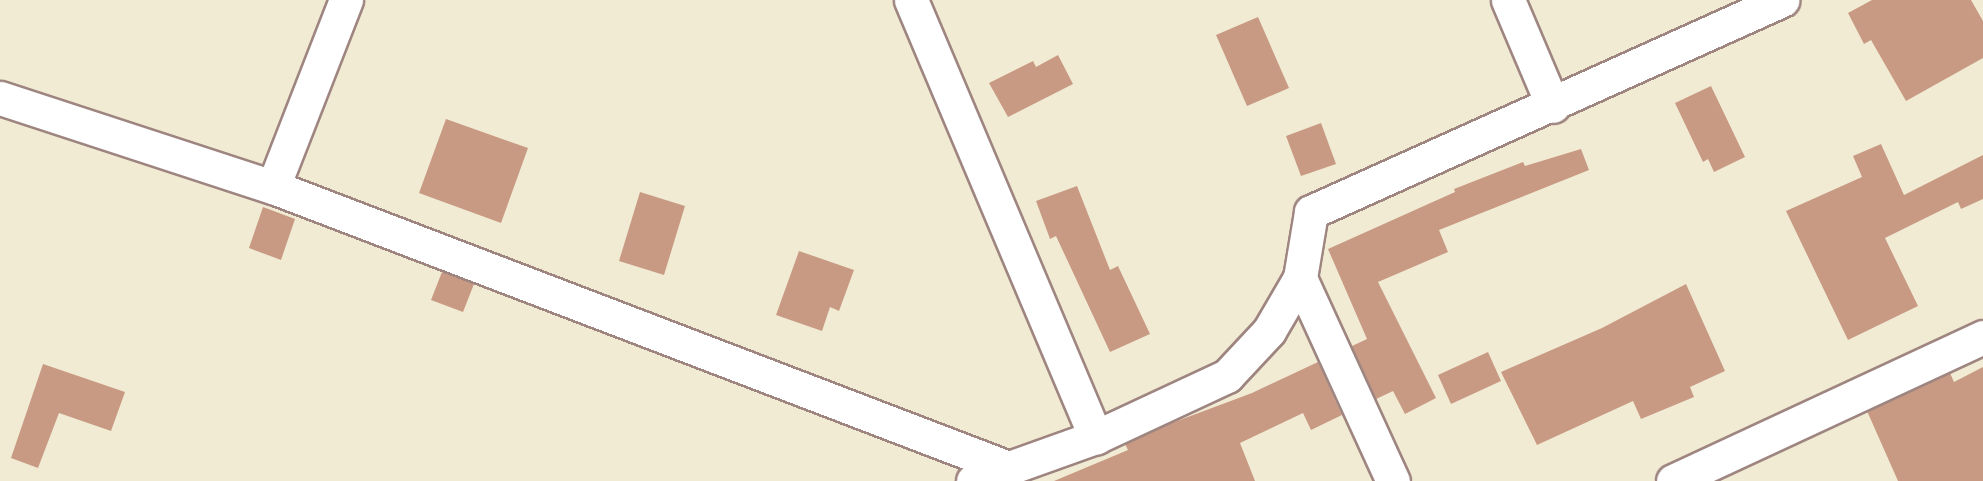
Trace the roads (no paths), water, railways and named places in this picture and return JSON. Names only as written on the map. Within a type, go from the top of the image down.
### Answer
[{"type":"street","points":[[273,187],[346,0]]},
{"type":"street","points":[[911,0],[1096,436]]},
{"type":"street","points":[[1508,0],[1553,105]]},
{"type":"street","points":[[973,481],[1096,436],[1227,376],[1269,331],[1300,278],[1311,212],[1782,0]]},
{"type":"street","points":[[0,98],[273,187],[1011,469]]},
{"type":"street","points":[[1300,278],[1392,481]]},
{"type":"street","points":[[1673,481],[1983,338]]}]
